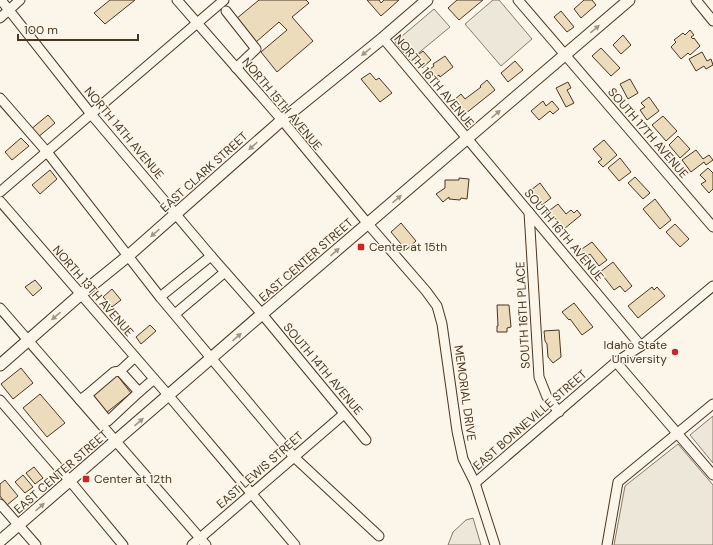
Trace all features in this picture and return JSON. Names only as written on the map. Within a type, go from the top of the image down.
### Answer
[{"type":"main road","name":"EAST CLARK STREET","points":[[0,365],[81,294],[177,214],[282,120],[383,38],[426,0]]},
{"type":"main road","name":"EAST CENTER STREET","points":[[0,541],[262,314],[629,0]]},
{"type":"street","name":"NORTH 14TH AVENUE","points":[[1,0],[91,114],[262,314]]},
{"type":"street","points":[[0,18],[20,0]]},
{"type":"street","name":"NORTH 15TH AVENUE","points":[[177,0],[282,120],[368,224],[426,291]]},
{"type":"street","points":[[0,192],[224,0]]},
{"type":"street","name":"SOUTH 17TH AVENUE","points":[[518,0],[713,227]]},
{"type":"street","points":[[696,0],[713,22]]},
{"type":"street","points":[[226,11],[256,49],[236,68]]},
{"type":"street","name":"NORTH 16TH AVENUE","points":[[383,38],[467,139]]},
{"type":"street","points":[[0,98],[47,152],[160,297],[213,358],[294,456],[379,536]]},
{"type":"street","name":"SOUTH 16TH AVENUE","points":[[467,139],[530,212],[641,346]]},
{"type":"street","name":"NORTH 13TH AVENUE","points":[[0,201],[135,356],[295,545]]},
{"type":"street","name":"SOUTH 16TH PLACE","points":[[530,212],[539,378],[547,397],[558,412]]},
{"type":"street","points":[[160,297],[211,256]]},
{"type":"street","points":[[175,314],[225,272]]},
{"type":"street","name":"EAST BONNEVILLE STREET","points":[[475,483],[616,362],[641,346],[713,286]]},
{"type":"street","name":"MEMORIAL DRIVE","points":[[426,291],[437,306],[442,324],[457,431],[463,459],[475,483],[495,545]]},
{"type":"street","points":[[0,308],[28,340],[84,398],[108,420],[154,379]]},
{"type":"street","name":"SOUTH 14TH AVENUE","points":[[262,314],[366,440]]},
{"type":"street","points":[[84,398],[114,372],[120,371],[135,356]]},
{"type":"street","points":[[616,362],[713,475]]},
{"type":"street","points":[[120,371],[138,392]]},
{"type":"street","points":[[84,398],[116,442],[203,542]]},
{"type":"street","points":[[0,400],[124,545]]},
{"type":"street","points":[[607,545],[618,482],[713,404]]},
{"type":"street","name":"EAST LEWIS STREET","points":[[192,545],[203,542],[251,494],[344,414]]},
{"type":"street","points":[[0,504],[36,545]]},
{"type":"shaded area","points":[[493,0],[499,0],[532,39],[501,66],[465,24]]},
{"type":"shaded area","points":[[434,9],[450,27],[410,60],[395,42]]},
{"type":"shaded area","points":[[713,416],[713,463],[690,435]]},
{"type":"shaded area","points":[[678,444],[713,485],[713,545],[614,545],[625,486]]},
{"type":"shaded area","points":[[473,518],[481,545],[448,545],[453,532],[466,520]]},
{"type":"building","points":[[110,0],[135,0],[105,24],[94,13]]},
{"type":"building","points":[[259,0],[306,0],[309,3],[292,17],[313,41],[277,72],[261,52],[287,30],[279,22],[256,42],[236,19]]},
{"type":"building","points":[[367,0],[379,0],[381,3],[384,0],[399,0],[381,16]]},
{"type":"building","points":[[457,0],[483,0],[459,20],[448,8]]},
{"type":"building","points":[[584,0],[592,0],[596,5],[581,18],[574,9]]},
{"type":"building","points":[[561,11],[574,27],[567,32],[554,17]]},
{"type":"building","points":[[690,30],[694,35],[691,37],[693,39],[694,38],[700,46],[690,55],[688,53],[681,59],[671,47],[676,42],[674,40],[683,33],[685,35]]},
{"type":"building","points":[[623,35],[631,45],[621,54],[613,45]]},
{"type":"building","points":[[601,48],[620,68],[611,76],[592,56]]},
{"type":"building","points":[[423,51],[431,60],[422,68],[414,58]]},
{"type":"building","points":[[702,52],[707,61],[711,59],[713,65],[706,69],[704,66],[696,71],[689,59]]},
{"type":"building","points":[[445,56],[453,67],[440,77],[439,75],[435,78],[429,70],[434,66],[433,64]]},
{"type":"building","points":[[515,61],[523,70],[508,82],[501,73]]},
{"type":"building","points":[[370,73],[376,80],[379,78],[392,93],[380,102],[361,79]]},
{"type":"building","points":[[630,79],[638,93],[628,99],[620,84]]},
{"type":"building","points":[[487,80],[495,90],[465,114],[454,100],[461,94],[465,99],[481,87],[480,86]]},
{"type":"building","points":[[568,82],[571,88],[567,90],[574,103],[566,107],[556,88]]},
{"type":"building","points":[[649,97],[659,111],[647,120],[640,110],[645,107],[641,103]]},
{"type":"building","points":[[543,101],[546,106],[552,101],[559,109],[553,114],[550,111],[539,120],[531,111]]},
{"type":"building","points":[[48,115],[55,123],[37,138],[30,130]]},
{"type":"building","points":[[663,116],[677,131],[666,141],[652,125]]},
{"type":"building","points":[[678,136],[690,149],[680,158],[669,145]]},
{"type":"building","points":[[21,138],[29,146],[12,160],[5,152]]},
{"type":"building","points":[[604,140],[617,155],[603,167],[598,162],[602,159],[593,149]]},
{"type":"building","points":[[696,150],[703,159],[709,155],[713,160],[706,165],[704,162],[691,172],[682,160]]},
{"type":"building","points":[[620,158],[631,172],[619,181],[608,168]]},
{"type":"building","points":[[708,168],[713,173],[713,189],[709,193],[701,184],[706,181],[700,175]]},
{"type":"building","points":[[50,170],[57,179],[40,194],[32,185]]},
{"type":"building","points":[[635,177],[650,193],[643,199],[628,183]]},
{"type":"building","points":[[459,178],[469,179],[467,199],[449,199],[449,197],[443,202],[436,194],[445,188],[445,180],[459,180]]},
{"type":"building","points":[[540,183],[551,198],[542,205],[531,190]]},
{"type":"building","points":[[655,199],[671,220],[660,229],[643,209]]},
{"type":"building","points":[[558,204],[566,214],[571,210],[574,213],[577,210],[581,215],[564,229],[555,218],[552,220],[546,213]]},
{"type":"building","points":[[401,223],[416,241],[406,250],[391,232]]},
{"type":"building","points":[[675,224],[689,239],[680,247],[666,232]]},
{"type":"building","points":[[592,242],[607,260],[599,266],[590,254],[585,258],[579,251]]},
{"type":"building","points":[[613,262],[632,286],[625,292],[620,286],[614,290],[600,272]]},
{"type":"building","points":[[35,280],[42,288],[33,296],[25,287]]},
{"type":"building","points":[[652,287],[654,290],[657,287],[665,296],[638,318],[628,306]]},
{"type":"building","points":[[112,289],[121,300],[112,307],[103,297]]},
{"type":"building","points":[[574,303],[593,327],[582,335],[570,319],[569,320],[562,312]]},
{"type":"building","points":[[497,305],[509,305],[511,327],[507,328],[507,332],[497,332]]},
{"type":"building","points":[[150,325],[156,331],[141,344],[136,337]]},
{"type":"building","points":[[559,330],[561,357],[553,363],[548,357],[544,331]]},
{"type":"building","points":[[21,368],[33,383],[13,399],[1,384]]},
{"type":"building","points":[[117,375],[131,393],[106,413],[92,395]]},
{"type":"building","points":[[40,394],[65,423],[47,437],[23,408]]},
{"type":"building","points":[[34,467],[43,478],[35,484],[26,473]]},
{"type":"building","points":[[23,475],[33,487],[25,493],[15,482]]},
{"type":"building","points":[[5,480],[18,496],[7,505],[0,496],[0,484]]},
{"type":"place","name":"Center at 15th","points":[[361,247]]},
{"type":"place","name":"Idaho State University","points":[[675,352]]},
{"type":"place","name":"Center at 12th","points":[[86,479]]}]
